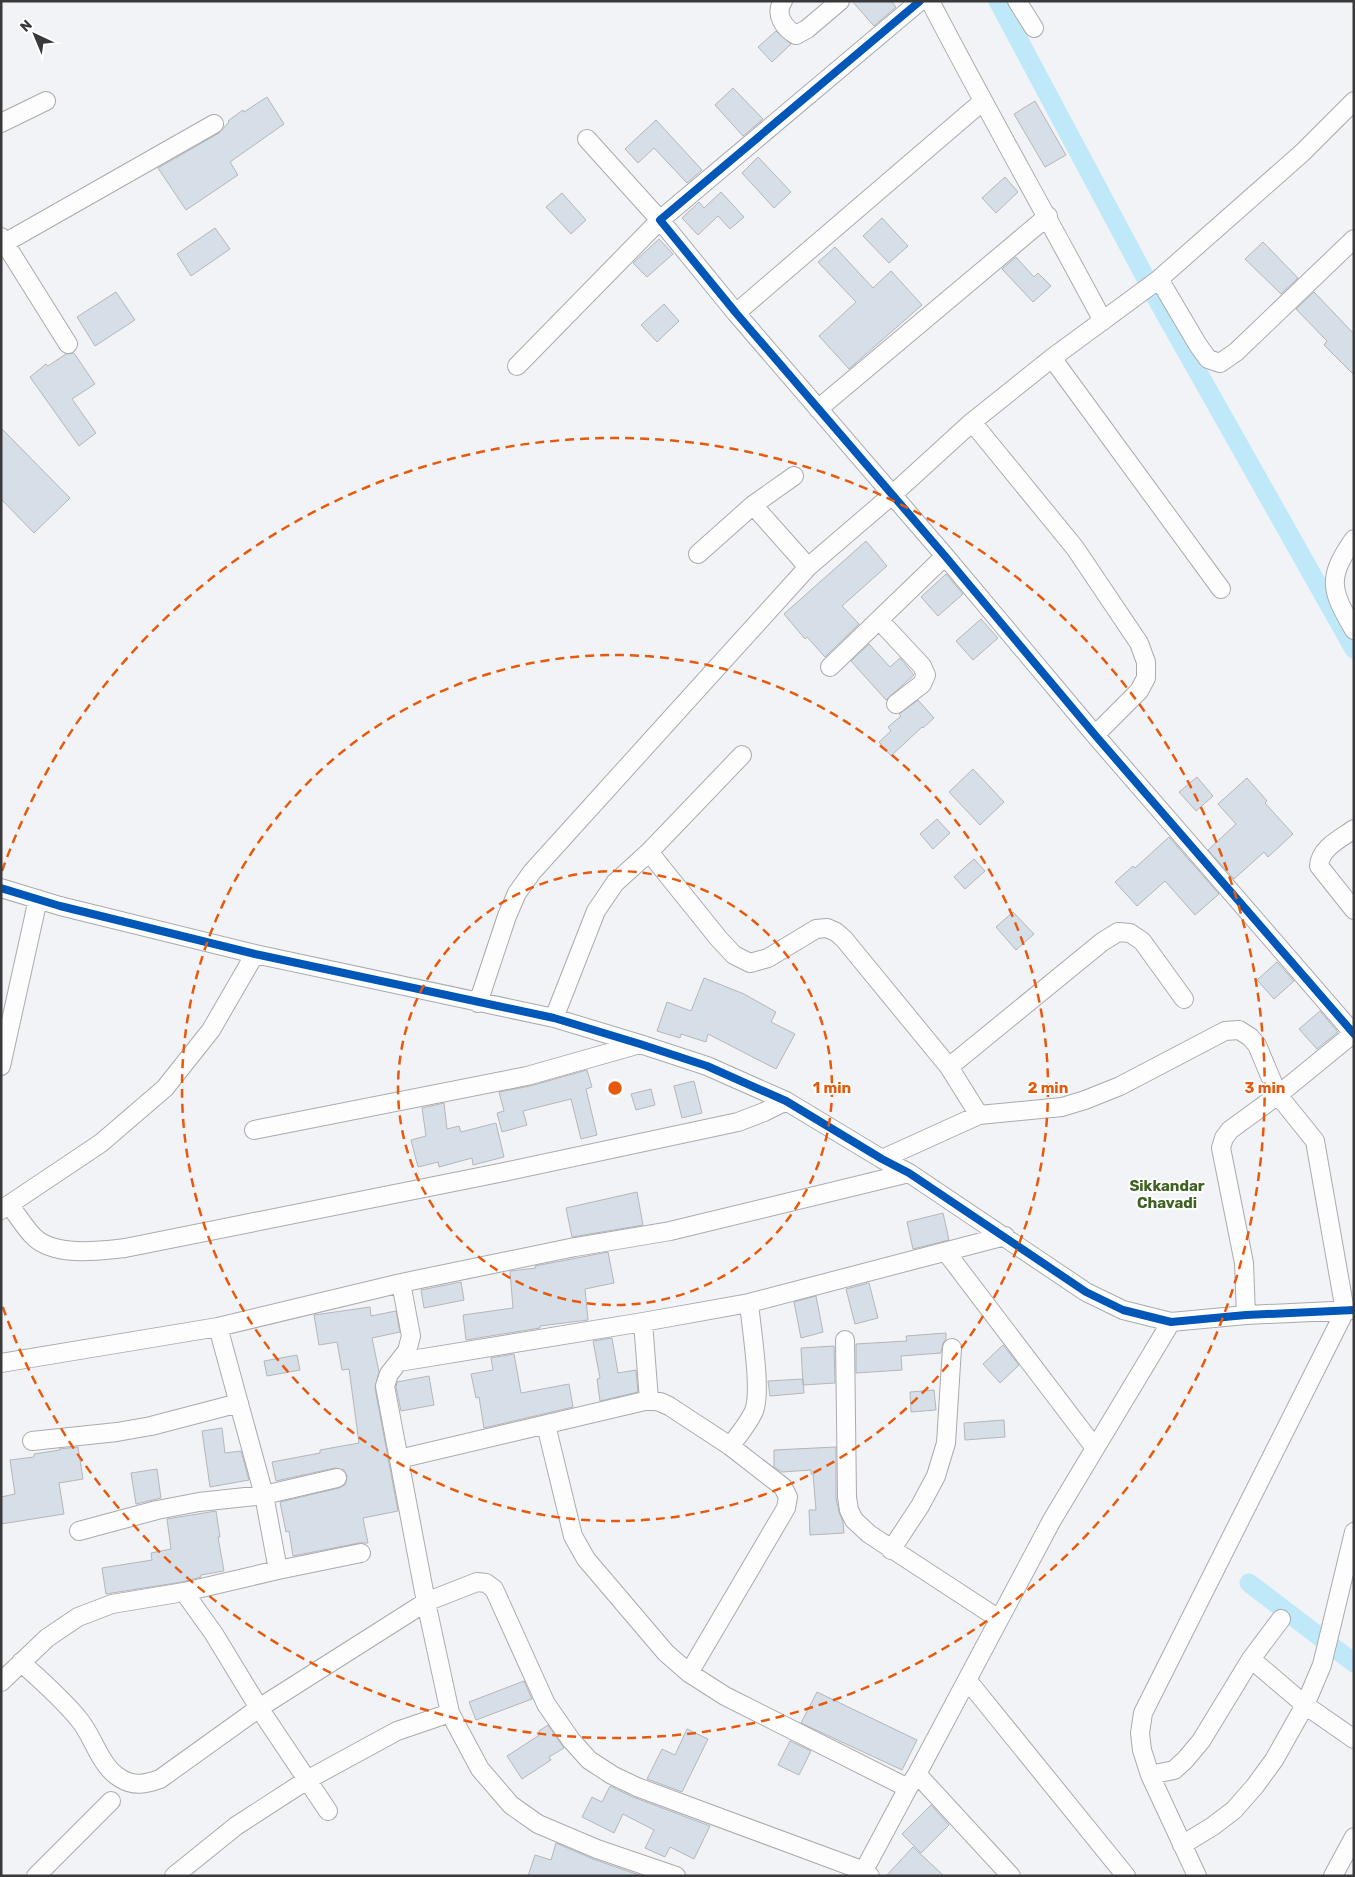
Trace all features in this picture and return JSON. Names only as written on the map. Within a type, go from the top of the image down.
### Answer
[{"type":"street","points":[[782,1],[778,10],[780,16],[791,32],[796,35],[801,34],[840,1]]},
{"type":"street","points":[[517,366],[660,220],[920,1]]},
{"type":"street","points":[[930,1],[982,101],[1048,216],[1103,321]]},
{"type":"street","points":[[1017,1],[1034,28]]},
{"type":"street","points":[[1,122],[46,101]]},
{"type":"street","points":[[736,313],[982,101]]},
{"type":"street","points":[[478,1003],[507,916],[517,893],[532,872],[808,567],[892,495],[972,422],[1052,358],[1158,280],[1302,153],[1354,101]]},
{"type":"street","points":[[68,344],[2,242],[214,124]]},
{"type":"street","points":[[587,139],[660,220],[736,313],[945,556],[1095,735],[1354,1034],[1278,1095],[1230,1130],[1224,1138],[1221,1148],[1244,1263],[1246,1315]]},
{"type":"street","points":[[818,409],[1048,216]]},
{"type":"street","points":[[1158,280],[1208,359],[1220,363],[1236,352],[1354,239]]},
{"type":"street","points":[[1052,358],[1221,589]]},
{"type":"street","points":[[972,422],[1075,548],[1140,643],[1146,662],[1146,678],[1139,691],[1095,735]]},
{"type":"street","points":[[698,554],[753,505],[794,476]]},
{"type":"street","points":[[753,505],[808,567]]},
{"type":"street","points":[[1354,539],[1343,555],[1334,576],[1338,602],[1354,630]]},
{"type":"street","points":[[830,667],[945,556]]},
{"type":"street","points":[[879,620],[922,666],[926,675],[922,684],[896,704]]},
{"type":"street","points":[[554,1018],[596,911],[615,883],[649,852],[742,755]]},
{"type":"street","points":[[1354,829],[1327,848],[1319,858],[1319,866],[1354,910]]},
{"type":"street","points":[[649,852],[718,939],[734,955],[750,963],[768,958],[816,928],[827,928],[836,932],[844,939],[949,1067],[978,1115]]},
{"type":"street","points":[[1,888],[255,954],[554,1018],[707,1066],[786,1101],[882,1159],[909,1173],[1086,1292],[1123,1310],[1172,1322],[1246,1315],[1349,1310]]},
{"type":"street","points":[[1,1066],[38,899]]},
{"type":"street","points":[[949,1067],[1102,942],[1118,932],[1130,933],[1142,941],[1184,999]]},
{"type":"street","points":[[255,954],[211,1030],[165,1088],[102,1143],[6,1208],[34,1236],[46,1245],[59,1249],[96,1251],[125,1248],[504,1172],[738,1122],[786,1101]]},
{"type":"street","points":[[882,1159],[978,1115],[1062,1107],[1085,1100],[1120,1086],[1225,1031],[1239,1030],[1250,1037],[1257,1046],[1278,1095],[1315,1141],[1349,1310],[1143,1713],[1140,1733],[1141,1742],[1150,1775],[1197,1876]]},
{"type":"street","points":[[254,1130],[527,1076],[640,1044]]},
{"type":"street","points":[[1,1363],[218,1327],[401,1283],[575,1246],[670,1231],[909,1173]]},
{"type":"street","points":[[399,1362],[749,1303],[1005,1236]]},
{"type":"street","points":[[946,1252],[1095,1448]]},
{"type":"street","points":[[401,1283],[411,1336],[407,1351],[389,1374],[386,1386],[426,1602],[450,1713],[480,1769],[511,1805],[538,1824],[597,1849],[676,1876]]},
{"type":"street","points":[[730,1446],[747,1424],[755,1409],[758,1391],[749,1303]]},
{"type":"street","points":[[643,1322],[649,1400]]},
{"type":"street","points":[[21,1662],[81,1722],[106,1764],[118,1778],[131,1783],[144,1784],[160,1779],[258,1708],[426,1602],[476,1582],[486,1583],[494,1589],[546,1704],[571,1740],[589,1760],[637,1788],[865,1874],[912,1781],[968,1681],[1052,1520],[1172,1322]]},
{"type":"street","points":[[218,1327],[264,1495],[278,1570]]},
{"type":"street","points":[[845,1340],[848,1510],[860,1527],[891,1550],[999,1619]]},
{"type":"street","points":[[891,1550],[920,1506],[936,1476],[946,1443],[952,1348]]},
{"type":"street","points":[[399,1459],[649,1400],[669,1406],[730,1446],[783,1487],[788,1497],[781,1516],[689,1673]]},
{"type":"street","points":[[32,1441],[117,1432],[151,1426],[238,1403]]},
{"type":"street","points":[[546,1424],[571,1530],[586,1559],[666,1652],[689,1673],[725,1696],[912,1781],[1011,1876]]},
{"type":"street","points":[[79,1531],[157,1510],[199,1502],[264,1495],[337,1478]]},
{"type":"street","points":[[1182,1845],[1213,1826],[1234,1810],[1274,1760],[1304,1705],[1322,1665],[1354,1532]]},
{"type":"street","points":[[1,1682],[47,1638],[78,1617],[112,1604],[184,1592],[361,1553]]},
{"type":"street","points":[[184,1592],[214,1634],[258,1708],[328,1811]]},
{"type":"street","points":[[1150,1775],[1174,1770],[1201,1741],[1250,1659],[1281,1618]]},
{"type":"street","points":[[1250,1659],[1304,1705],[1354,1739]]},
{"type":"street","points":[[968,1681],[1126,1876]]},
{"type":"street","points":[[174,1876],[236,1826],[307,1780],[397,1731],[450,1713]]},
{"type":"street","points":[[36,1876],[111,1801]]},
{"type":"street","points":[[1333,1876],[1354,1837]]},
{"type":"building","points":[[852,1],[891,1],[896,7],[874,26]]},
{"type":"building","points":[[776,31],[791,44],[772,62],[758,47]]},
{"type":"building","points":[[733,88],[763,119],[743,136],[715,105]]},
{"type":"building","points":[[267,97],[284,124],[230,162],[238,175],[186,210],[158,168],[219,133],[228,121],[243,110],[244,112]]},
{"type":"building","points":[[1035,101],[1066,155],[1045,167],[1014,114]]},
{"type":"building","points":[[656,120],[702,170],[687,183],[654,148],[638,163],[625,149]]},
{"type":"building","points":[[758,157],[791,192],[774,208],[742,173]]},
{"type":"building","points":[[1005,177],[1018,192],[996,213],[982,198]]},
{"type":"building","points":[[721,192],[744,217],[730,229],[718,216],[698,235],[682,218],[699,202],[704,208]]},
{"type":"building","points":[[562,193],[586,220],[571,234],[546,207]]},
{"type":"building","points":[[882,218],[908,246],[889,263],[863,236]]},
{"type":"building","points":[[215,228],[230,249],[191,276],[177,254]]},
{"type":"building","points":[[659,239],[673,254],[647,277],[633,263]]},
{"type":"building","points":[[1263,242],[1298,278],[1281,294],[1245,259]]},
{"type":"building","points":[[835,247],[873,288],[891,271],[922,305],[849,369],[819,336],[856,302],[818,262]]},
{"type":"building","points":[[1016,257],[1034,277],[1038,273],[1051,286],[1033,302],[1002,269]]},
{"type":"building","points":[[116,292],[135,320],[95,346],[77,317]]},
{"type":"building","points":[[1314,292],[1354,334],[1354,375],[1324,345],[1327,341],[1296,309]]},
{"type":"building","points":[[664,304],[679,321],[657,342],[641,325]]},
{"type":"building","points":[[74,353],[95,384],[72,399],[96,433],[79,446],[30,377],[46,364],[48,366],[66,354]]},
{"type":"building","points":[[1,428],[70,498],[34,533],[1,499]]},
{"type":"building","points":[[866,541],[887,566],[842,606],[859,624],[825,657],[807,637],[805,639],[784,614]]},
{"type":"building","points":[[946,574],[963,594],[938,616],[921,597]]},
{"type":"building","points":[[981,619],[998,638],[973,660],[956,641]]},
{"type":"building","points":[[869,644],[890,667],[900,658],[914,675],[886,700],[851,661]]},
{"type":"building","points":[[918,700],[934,718],[891,756],[879,742],[891,731],[888,727],[901,716],[899,714]]},
{"type":"building","points":[[973,769],[1004,802],[980,825],[949,792]]},
{"type":"building","points":[[1197,777],[1213,796],[1196,811],[1179,792]]},
{"type":"building","points":[[1247,778],[1267,801],[1265,803],[1293,834],[1268,857],[1264,852],[1234,879],[1208,850],[1236,824],[1218,804]]},
{"type":"building","points":[[937,819],[950,833],[933,849],[920,834]]},
{"type":"building","points":[[1169,837],[1219,894],[1195,915],[1165,881],[1137,906],[1115,882],[1133,866],[1135,868]]},
{"type":"building","points":[[974,859],[985,871],[965,889],[954,877]]},
{"type":"building","points":[[1013,912],[1034,934],[1016,950],[996,927]]},
{"type":"building","points":[[1277,962],[1294,981],[1274,999],[1257,980]]},
{"type":"building","points":[[704,978],[744,994],[776,1012],[771,1022],[795,1034],[776,1069],[708,1034],[706,1042],[681,1034],[680,1038],[657,1031],[667,1002],[691,1011]]},
{"type":"building","points":[[1320,1011],[1338,1032],[1317,1049],[1299,1029]]},
{"type":"building","points":[[587,1070],[592,1087],[586,1089],[597,1135],[581,1139],[571,1099],[523,1111],[527,1125],[502,1132],[497,1113],[504,1111],[499,1092],[530,1086]]},
{"type":"building","points":[[694,1081],[702,1113],[682,1118],[674,1086]]},
{"type":"building","points":[[651,1089],[655,1105],[636,1110],[631,1094]]},
{"type":"building","points":[[444,1103],[447,1129],[459,1126],[461,1132],[496,1123],[504,1157],[473,1165],[472,1158],[439,1167],[438,1162],[418,1167],[411,1140],[426,1136],[422,1108]]},
{"type":"building","points":[[637,1192],[643,1225],[572,1237],[566,1208]]},
{"type":"building","points":[[943,1213],[949,1240],[913,1249],[907,1222]]},
{"type":"building","points":[[608,1252],[614,1283],[585,1289],[588,1320],[540,1326],[540,1328],[466,1340],[463,1315],[513,1308],[510,1271],[536,1268],[535,1266]]},
{"type":"building","points":[[461,1282],[464,1300],[424,1308],[421,1290]]},
{"type":"building","points":[[869,1283],[878,1318],[855,1324],[846,1289]]},
{"type":"building","points":[[816,1296],[823,1332],[801,1338],[794,1302]]},
{"type":"building","points":[[370,1307],[371,1316],[396,1311],[400,1332],[372,1338],[379,1372],[375,1388],[398,1511],[363,1518],[368,1543],[359,1543],[293,1556],[289,1531],[286,1532],[280,1502],[339,1488],[345,1485],[347,1476],[344,1470],[335,1468],[276,1481],[272,1462],[359,1443],[349,1369],[342,1370],[337,1342],[319,1345],[314,1315]]},
{"type":"building","points":[[946,1333],[941,1353],[901,1356],[902,1370],[856,1373],[856,1344],[907,1341],[906,1336]]},
{"type":"building","points":[[612,1338],[618,1373],[636,1370],[638,1392],[600,1401],[597,1379],[600,1378],[593,1341]]},
{"type":"building","points":[[1003,1345],[1019,1365],[1000,1383],[983,1364]]},
{"type":"building","points":[[834,1346],[835,1383],[803,1385],[801,1348]]},
{"type":"building","points":[[514,1354],[521,1393],[569,1384],[573,1407],[484,1428],[479,1397],[476,1398],[471,1374],[493,1370],[491,1358]]},
{"type":"building","points":[[297,1355],[300,1370],[267,1376],[264,1361]]},
{"type":"building","points":[[429,1376],[434,1405],[401,1411],[396,1387],[397,1382]]},
{"type":"building","points":[[803,1379],[804,1393],[770,1396],[768,1381]]},
{"type":"building","points":[[934,1390],[936,1410],[911,1412],[910,1392]]},
{"type":"building","points":[[1004,1420],[1005,1437],[965,1440],[964,1423]]},
{"type":"building","points":[[222,1428],[225,1453],[241,1451],[249,1480],[210,1487],[202,1431]]},
{"type":"building","points":[[78,1447],[83,1479],[59,1483],[64,1514],[1,1524],[1,1497],[15,1494],[10,1460],[34,1457],[34,1454],[59,1449]]},
{"type":"building","points":[[836,1447],[836,1498],[844,1533],[810,1535],[809,1510],[816,1510],[813,1474],[811,1474],[811,1470],[782,1472],[774,1467],[774,1450]]},
{"type":"building","points":[[157,1469],[161,1498],[136,1504],[131,1473]]},
{"type":"building","points":[[216,1511],[224,1571],[201,1575],[201,1577],[182,1582],[106,1594],[102,1568],[152,1560],[151,1553],[171,1549],[167,1519]]},
{"type":"building","points":[[524,1681],[532,1699],[476,1720],[469,1702]]},
{"type":"building","points":[[817,1692],[917,1740],[902,1770],[801,1723]]},
{"type":"building","points":[[548,1725],[564,1748],[549,1757],[551,1760],[522,1779],[507,1756],[541,1734],[539,1731]]},
{"type":"building","points":[[687,1729],[708,1739],[682,1792],[647,1779],[662,1749],[675,1755]]},
{"type":"building","points":[[790,1741],[811,1751],[799,1775],[778,1765]]},
{"type":"building","points":[[610,1786],[633,1797],[710,1826],[694,1859],[670,1847],[665,1857],[645,1848],[654,1830],[623,1814],[614,1833],[582,1817],[592,1797],[602,1802]]},
{"type":"building","points":[[931,1805],[949,1825],[921,1853],[902,1834]]},
{"type":"building","points":[[556,1843],[593,1859],[642,1876],[528,1876],[535,1855],[551,1860]]},
{"type":"building","points":[[913,1847],[944,1876],[886,1876]]},
{"type":"waterway","points":[[998,1],[1159,303],[1354,649]]},
{"type":"waterway","points":[[1249,1583],[1354,1663]]},
{"type":"cycle path","points":[[920,1],[660,220],[736,313],[945,556],[1095,735],[1354,1034]]},
{"type":"cycle path","points":[[1,888],[60,906],[255,954],[554,1018],[707,1066],[786,1101],[882,1159],[909,1173],[1086,1292],[1123,1310],[1171,1322],[1246,1315],[1354,1310]]},
{"type":"district","name":"Sikkandar Chavadi","points":[[1167,1194]]}]
